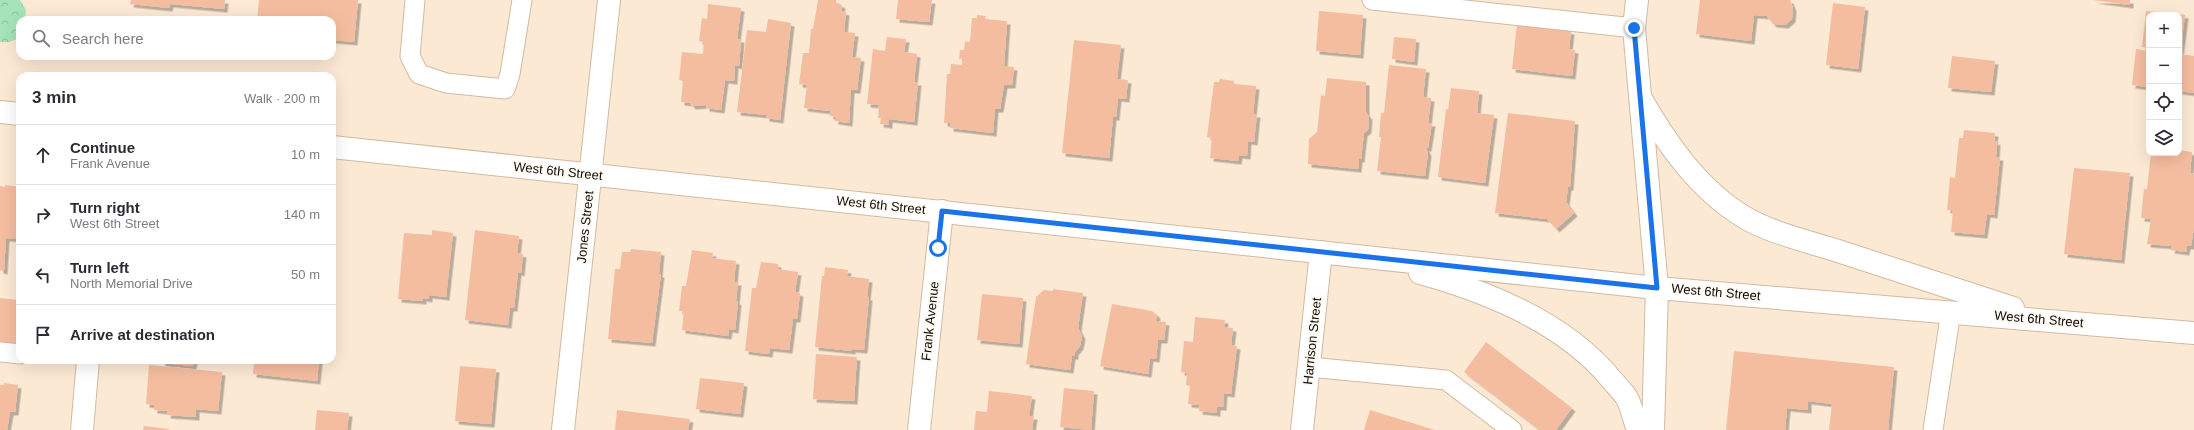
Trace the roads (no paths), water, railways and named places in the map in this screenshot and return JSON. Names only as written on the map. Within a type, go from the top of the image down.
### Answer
[{"type":"street","name":"Jones Street","points":[[563,430],[610,0]]},
{"type":"street","points":[[1637,0],[1634,28],[1657,288],[1653,430]]},
{"type":"street","points":[[1640,97],[1673,150],[1709,189],[1725,204],[1745,218],[1789,236],[2035,315],[2089,323]]},
{"type":"street","points":[[0,112],[16,114]]},
{"type":"street","name":"West 6th Street","points":[[336,147],[1657,288],[1950,311],[2194,333]]},
{"type":"street","name":"Frank Avenue","points":[[919,430],[942,211]]},
{"type":"street","name":"Harrison Street","points":[[1302,430],[1321,252]]},
{"type":"street","points":[[1355,255],[1453,282],[1520,310],[1550,328],[1595,359],[1626,398],[1638,430]]},
{"type":"street","points":[[82,430],[85,364]]},
{"type":"lane","points":[[415,0],[410,56],[419,74],[446,83],[505,89],[510,74],[522,0]]},
{"type":"lane","points":[[1372,0],[1634,28]]},
{"type":"lane","points":[[1934,430],[1950,311]]},
{"type":"lane","points":[[0,352],[16,354]]},
{"type":"lane","points":[[1309,367],[1446,380],[1512,430]]}]
